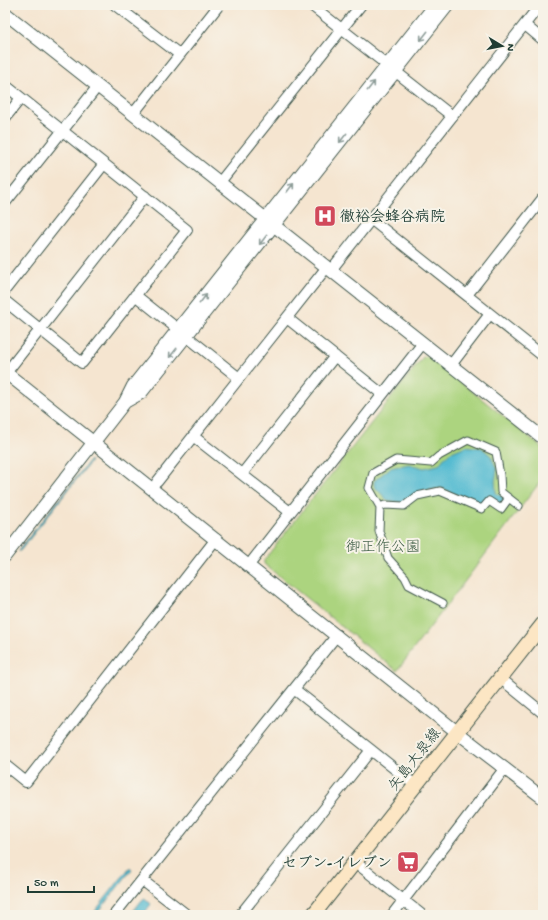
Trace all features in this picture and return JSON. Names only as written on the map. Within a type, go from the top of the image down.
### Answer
[{"type":"main road","name":"矢島大泉線","points":[[313,915],[543,624]]},
{"type":"street","points":[[115,5],[179,54]]},
{"type":"street","points":[[133,114],[219,5]]},
{"type":"street","points":[[311,5],[452,116]]},
{"type":"street","points":[[220,182],[361,5]]},
{"type":"street","points":[[392,68],[435,5]]},
{"type":"street","points":[[5,556],[125,402],[133,386],[183,333],[392,68],[448,5]]},
{"type":"street","points":[[157,482],[287,318],[372,220],[540,5]]},
{"type":"street","points":[[5,12],[270,222],[327,271],[423,343],[543,438]]},
{"type":"street","points":[[525,25],[543,40]]},
{"type":"street","points":[[5,85],[187,230],[82,363],[5,301]]},
{"type":"street","points":[[5,203],[98,86]]},
{"type":"street","points":[[5,118],[21,98]]},
{"type":"street","points":[[5,290],[104,164]]},
{"type":"street","points":[[145,196],[6,373],[457,732],[543,798]]},
{"type":"street","points":[[467,295],[543,198]]},
{"type":"street","points":[[372,220],[543,356]]},
{"type":"street","points":[[135,295],[239,378]]},
{"type":"street","points":[[451,365],[490,314]]},
{"type":"street","points":[[287,318],[382,394]]},
{"type":"street","points":[[249,565],[423,343]]},
{"type":"street","points":[[242,474],[335,356]]},
{"type":"street","points":[[193,436],[290,512]]},
{"type":"street","points":[[443,603],[409,585],[405,577],[388,558],[379,531],[380,507],[369,488],[373,473],[396,460],[431,463],[439,456],[468,440],[496,452],[501,492],[519,506]]},
{"type":"street","points":[[380,507],[385,505],[404,506],[417,496],[440,491],[482,509],[489,500],[501,509],[510,498]]},
{"type":"street","points":[[5,765],[26,782],[216,539]]},
{"type":"street","points":[[114,915],[336,635]]},
{"type":"street","points":[[500,678],[543,713]]},
{"type":"street","points":[[294,689],[415,785]]},
{"type":"street","points":[[240,915],[371,750]]},
{"type":"street","points":[[392,915],[505,768]]},
{"type":"street","points":[[355,862],[422,915]]},
{"type":"street","points":[[142,880],[187,915]]},
{"type":"green space","name":"御正作公園","points":[[428,356],[543,448],[543,478],[397,671],[264,564],[264,560],[423,357]]},
{"type":"water","points":[[466,446],[482,448],[491,456],[497,470],[495,481],[496,493],[504,498],[499,506],[489,499],[481,507],[441,488],[421,492],[403,503],[387,500],[374,486],[374,481],[390,468],[409,464],[424,468],[438,465],[449,453]]},
{"type":"water","points":[[90,460],[91,461],[20,551],[18,551]]},
{"type":"water","points":[[130,867],[132,869],[96,915],[92,915]]},
{"type":"water","points":[[145,898],[151,904],[143,915],[130,915],[142,900]]},
{"type":"place","name":"徹裕会蜂谷病院","points":[[325,216]]},
{"type":"place","name":"セブン-イレブン","points":[[408,862]]}]
